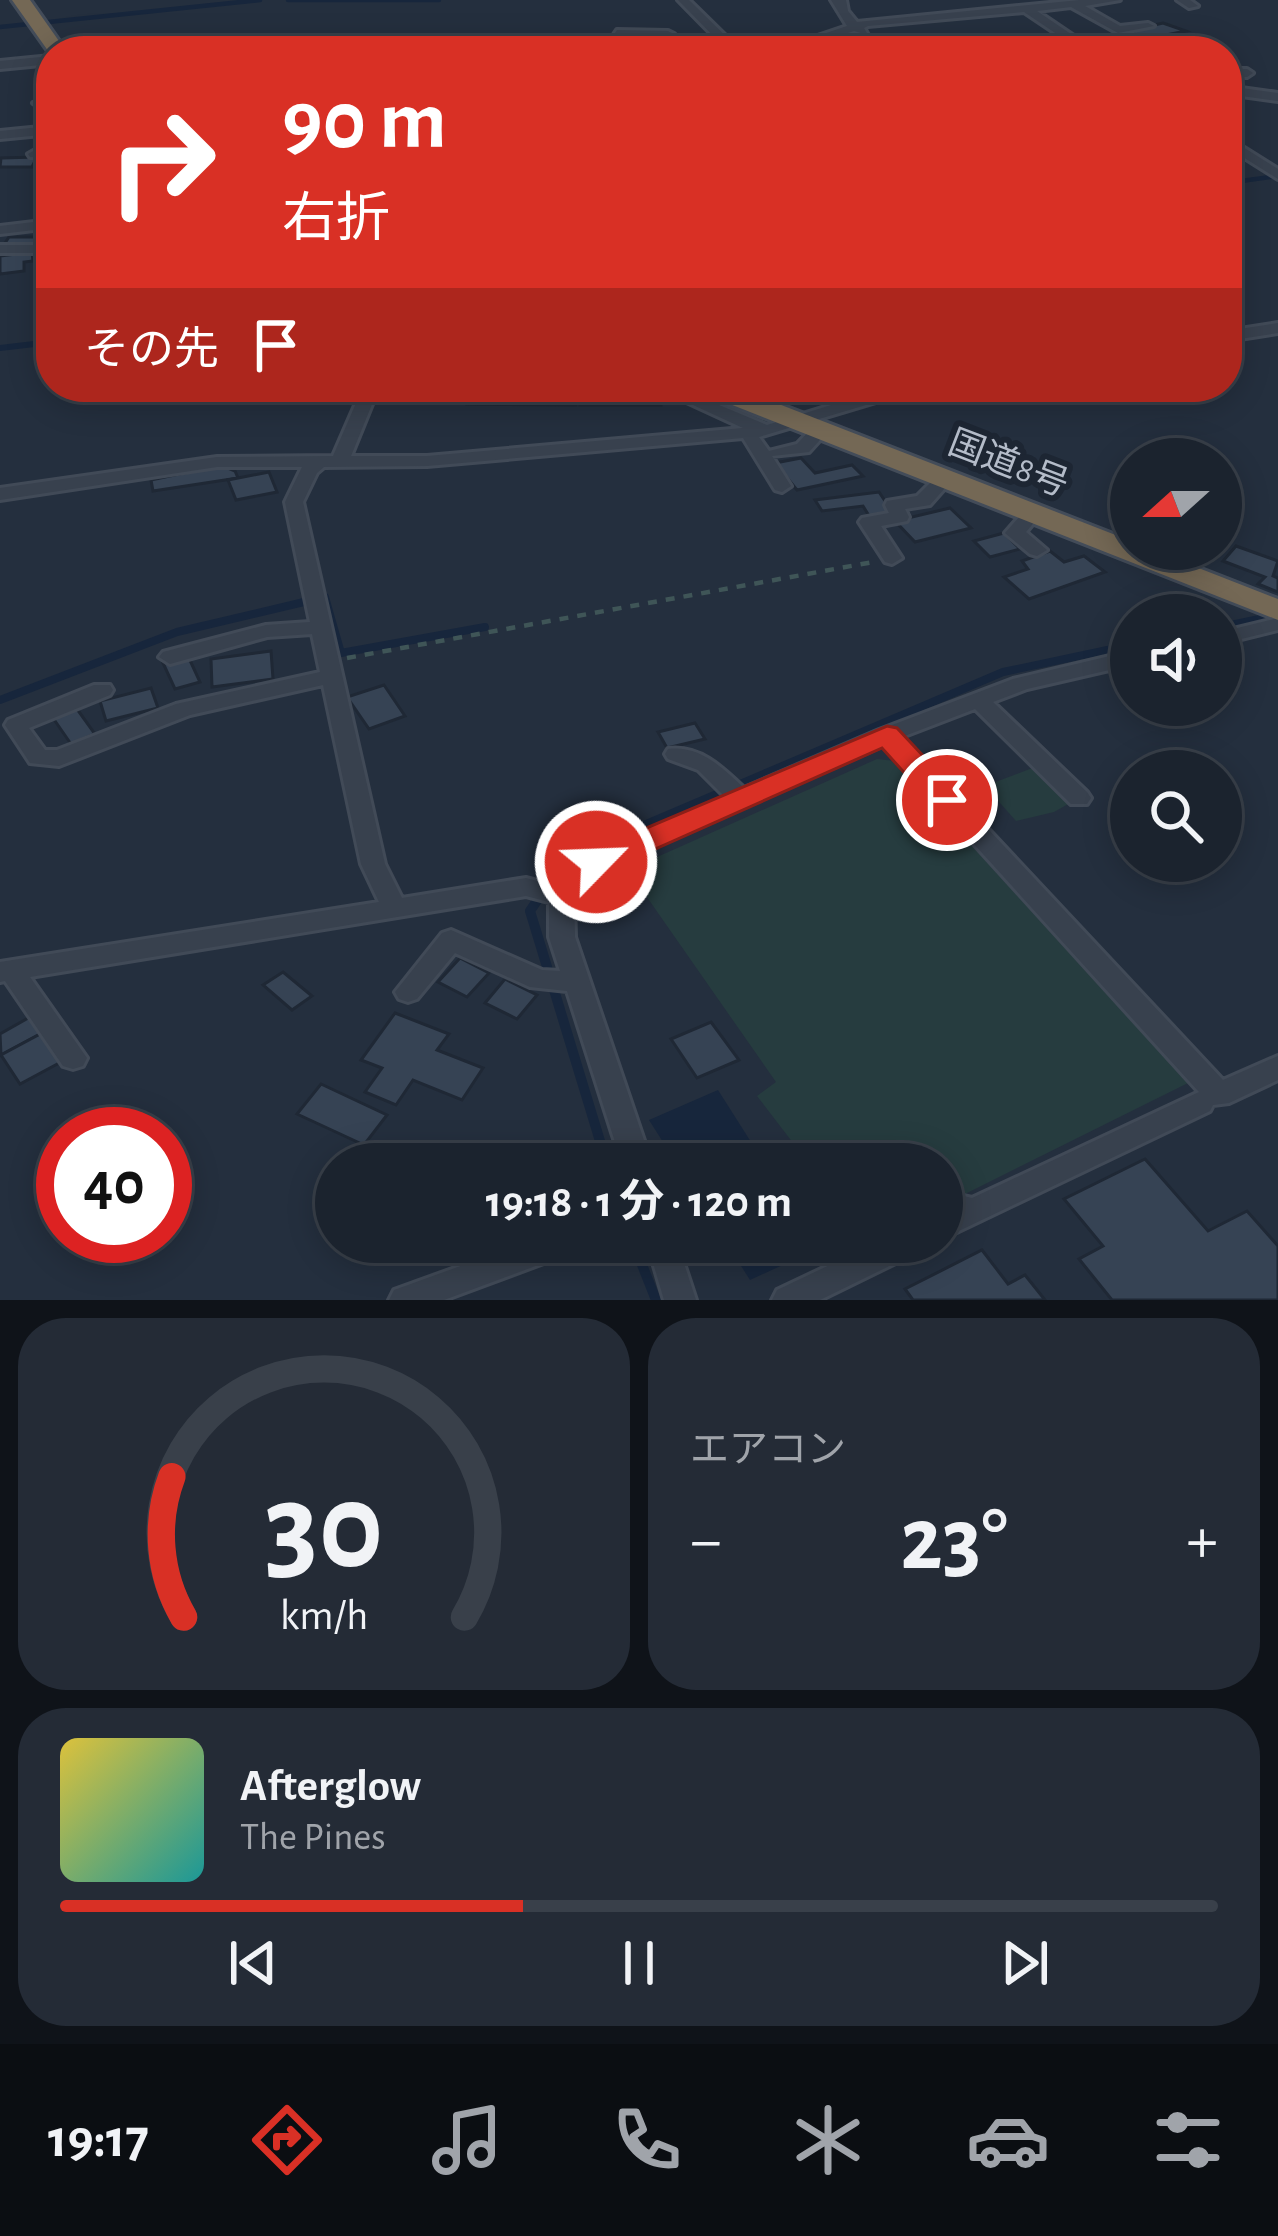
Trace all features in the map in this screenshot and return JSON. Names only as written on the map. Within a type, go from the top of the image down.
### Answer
[{"type":"highway","points":[[21,0],[46,36]]},
{"type":"highway","name":"国道8号","points":[[749,402],[1278,610]]},
{"type":"street","points":[[683,0],[720,36]]},
{"type":"street","points":[[836,0],[841,0],[840,9],[869,36]]},
{"type":"street","points":[[1014,0],[1067,36]]},
{"type":"street","points":[[825,36],[856,26],[1115,0]]},
{"type":"street","points":[[1075,4],[1118,30],[1148,26]]},
{"type":"street","points":[[618,36],[623,28],[654,36]]},
{"type":"street","points":[[880,36],[941,30]]},
{"type":"street","points":[[0,65],[36,61]]},
{"type":"street","points":[[1242,73],[1247,73]]},
{"type":"street","points":[[1242,91],[1278,97]]},
{"type":"street","points":[[0,135],[36,128]]},
{"type":"street","points":[[1242,151],[1278,175]]},
{"type":"street","points":[[0,230],[36,226]]},
{"type":"street","points":[[0,249],[36,249]]},
{"type":"street","points":[[1242,334],[1278,328]]},
{"type":"street","points":[[363,402],[328,463],[309,470],[294,502],[373,864],[394,910]]},
{"type":"street","points":[[694,402],[757,432],[782,486]]},
{"type":"street","points":[[0,494],[217,462],[427,461],[757,432],[810,426],[859,402]]},
{"type":"street","points":[[778,452],[802,448],[810,426]]},
{"type":"street","points":[[892,558],[868,522],[900,517],[894,506],[923,502],[944,479]]},
{"type":"street","points":[[1033,514],[1015,533],[1037,550]]},
{"type":"street","points":[[1242,633],[1278,624]]},
{"type":"street","points":[[170,657],[266,632],[322,627]]},
{"type":"street","points":[[630,1143],[562,937],[561,896],[596,862],[887,735],[1021,684],[1110,663]]},
{"type":"street","points":[[102,690],[16,725],[38,758],[59,758],[184,709],[331,669]]},
{"type":"street","points":[[978,700],[1078,798]]},
{"type":"street","points":[[887,735],[1219,1095],[1278,1067]]},
{"type":"street","points":[[676,754],[706,765],[742,799]]},
{"type":"street","points":[[73,1058],[5,971],[526,887],[561,896]]},
{"type":"street","points":[[408,992],[451,940],[539,980],[575,981]]},
{"type":"street","points":[[963,1216],[1200,1103]]},
{"type":"street","points":[[963,1209],[973,1211]]},
{"type":"street","points":[[406,1300],[507,1263]]},
{"type":"street","points":[[669,1263],[680,1300]]},
{"type":"street","points":[[788,1300],[851,1263]]},
{"type":"path","points":[[331,669],[892,558]]},
{"type":"green space","points":[[877,759],[895,761],[1188,1083],[963,1195],[963,1143],[793,1143],[757,1096],[776,1082],[628,870]]},
{"type":"green space","points":[[1043,764],[1079,798],[1054,812],[1016,821],[985,786]]},
{"type":"water","points":[[718,1090],[752,1143],[664,1143],[649,1120]]},
{"type":"water","points":[[739,1263],[787,1263],[750,1280]]},
{"type":"building","points":[[1163,23],[1186,31],[1139,36],[1128,31]]},
{"type":"building","points":[[1,158],[36,159],[32,167],[0,167]]},
{"type":"building","points":[[9,237],[36,237],[36,246],[3,246]]},
{"type":"building","points":[[32,252],[33,261],[24,262],[24,271],[0,274],[0,256]]},
{"type":"building","points":[[467,402],[576,402],[576,405]]},
{"type":"building","points":[[580,402],[661,402],[661,405]]},
{"type":"building","points":[[801,458],[815,473],[852,465],[863,476],[797,490],[775,463]]},
{"type":"building","points":[[221,465],[235,471],[238,478],[153,491],[151,480]]},
{"type":"building","points":[[269,472],[277,492],[236,500],[228,480]]},
{"type":"building","points":[[879,492],[895,516],[871,519],[863,506],[822,511],[815,500]]},
{"type":"building","points":[[950,508],[971,528],[915,542],[895,521]]},
{"type":"building","points":[[1004,533],[1020,549],[990,557],[974,541]]},
{"type":"building","points":[[1242,548],[1278,561],[1273,576],[1278,578],[1278,592],[1258,584],[1265,577],[1242,568]]},
{"type":"building","points":[[1050,551],[1064,562],[1084,556],[1105,572],[1029,599],[1004,577],[1028,569],[1022,561]]},
{"type":"building","points":[[271,651],[273,679],[212,687],[211,659]]},
{"type":"building","points":[[188,656],[200,682],[175,689],[163,663]]},
{"type":"building","points":[[384,685],[405,716],[369,729],[347,697]]},
{"type":"building","points":[[151,688],[158,708],[106,721],[100,701]]},
{"type":"building","points":[[77,709],[95,734],[71,744],[53,718]]},
{"type":"building","points":[[695,723],[705,739],[667,748],[658,732]]},
{"type":"building","points":[[460,958],[489,973],[467,997],[438,982]]},
{"type":"building","points":[[283,972],[312,996],[292,1010],[263,985]]},
{"type":"building","points":[[505,979],[537,995],[517,1019],[485,1003]]},
{"type":"building","points":[[395,1013],[449,1034],[437,1050],[483,1068],[462,1100],[413,1080],[396,1105],[365,1092],[382,1068],[361,1060]]},
{"type":"building","points":[[30,1017],[42,1033],[1,1055],[0,1034]]},
{"type":"building","points":[[711,1022],[739,1060],[697,1078],[671,1039]]},
{"type":"building","points":[[42,1033],[61,1062],[20,1084],[1,1055]]},
{"type":"building","points":[[321,1084],[387,1115],[366,1143],[360,1143],[297,1114]]},
{"type":"building","points":[[1145,1159],[1208,1231],[1247,1211],[1278,1246],[1278,1300],[1112,1300],[1079,1259],[1103,1246],[1064,1199]]},
{"type":"building","points":[[982,1250],[1008,1284],[1025,1275],[1045,1300],[913,1300],[905,1289]]},
{"type":"waterway","points":[[0,27],[260,0]]},
{"type":"waterway","points":[[288,0],[439,0]]},
{"type":"waterway","points":[[0,139],[36,135]]},
{"type":"waterway","points":[[1242,181],[1278,176]]},
{"type":"waterway","points":[[0,348],[36,344]]},
{"type":"waterway","points":[[0,700],[177,632],[325,597],[341,653],[485,627]]},
{"type":"waterway","points":[[1242,623],[1278,615]]},
{"type":"waterway","points":[[612,839],[1003,672],[1110,649]]},
{"type":"waterway","points":[[612,839],[617,836]]},
{"type":"waterway","points":[[601,1143],[530,911],[561,865],[612,839]]},
{"type":"waterway","points":[[641,1263],[656,1300]]},
{"type":"route","points":[[596,862],[887,735],[947,800]]}]
